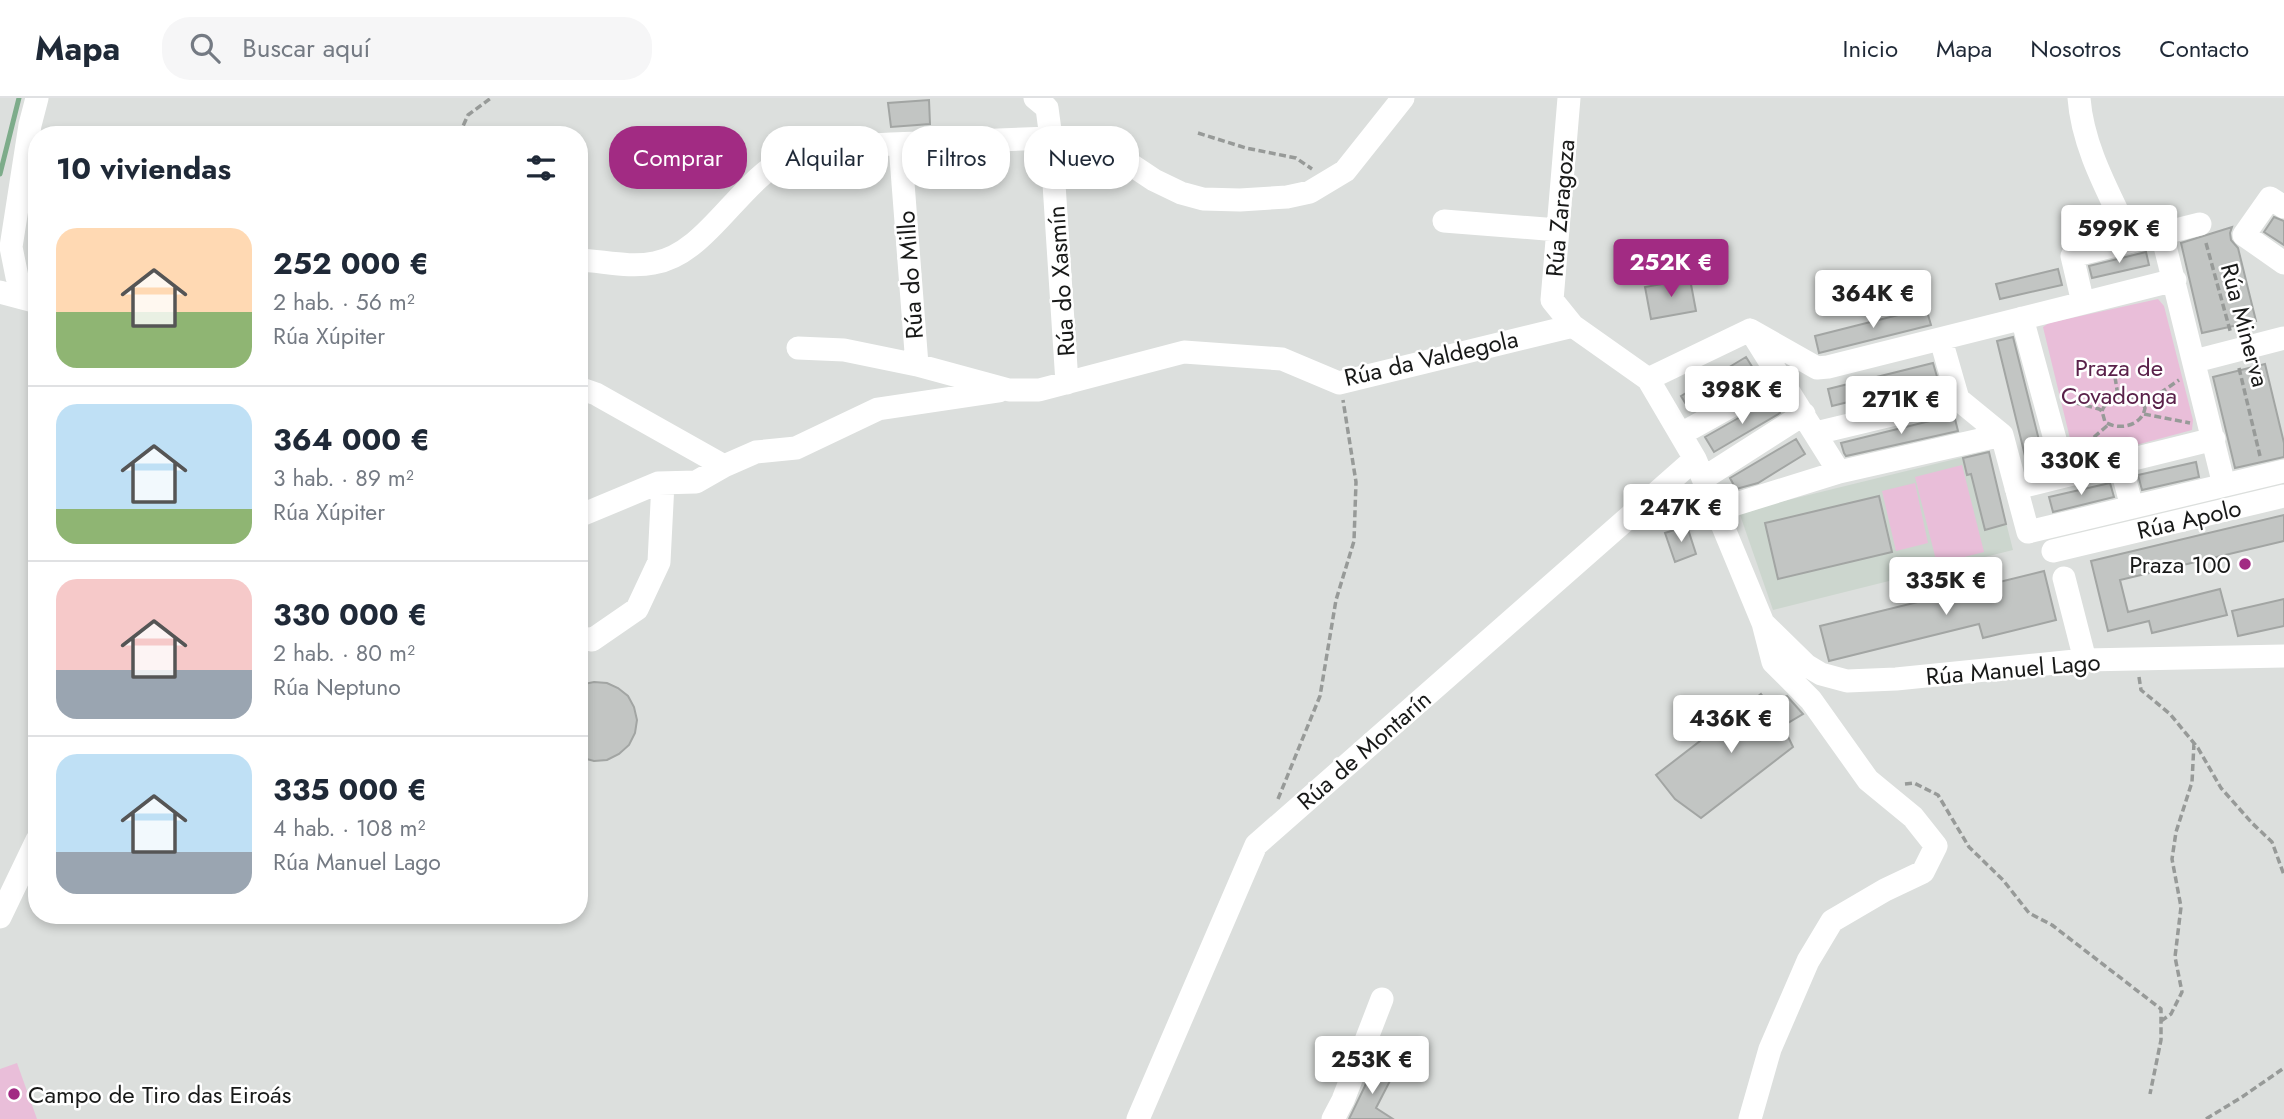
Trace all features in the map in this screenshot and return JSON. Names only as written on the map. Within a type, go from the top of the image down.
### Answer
[{"type":"street","points":[[30,126],[37,98]]},
{"type":"street","name":"Rúa do Xasmín","points":[[1035,98],[1046,108],[1049,126]]},
{"type":"street","points":[[1139,169],[1181,193],[1203,199],[1287,197],[1310,192],[1330,181],[1353,162],[1403,98]]},
{"type":"street","name":"Rúa Zaragoza","points":[[1569,98],[1552,300],[1573,326],[1648,379],[1700,468],[1763,623],[1773,662],[1811,700],[1868,780],[1913,817],[1936,846],[1923,873],[1885,890],[1832,921],[1808,961],[1770,1049],[1750,1119]]},
{"type":"street","points":[[2079,98],[2098,173],[2120,217],[2162,234]]},
{"type":"street","points":[[28,138],[11,247],[16,277],[28,292]]},
{"type":"street","points":[[588,261],[644,265],[668,260],[697,240],[762,175],[793,155],[841,146],[1024,139]]},
{"type":"street","name":"Rúa do Millo","points":[[900,144],[917,365]]},
{"type":"street","name":"Rúa do Xasmín","points":[[1054,189],[1067,383]]},
{"type":"street","points":[[2284,207],[2270,198],[2244,235],[2284,263]]},
{"type":"street","points":[[1444,221],[1558,230]]},
{"type":"street","points":[[2083,303],[2072,256],[2200,224]]},
{"type":"street","points":[[2162,234],[2224,485]]},
{"type":"street","points":[[1750,330],[1817,368],[1941,340],[2175,280]]},
{"type":"street","points":[[0,292],[28,297]]},
{"type":"street","points":[[2022,318],[2063,470]]},
{"type":"street","name":"Rúa da Valdegola","points":[[798,348],[844,350],[917,365],[1009,390],[1039,390],[1184,352],[1282,359],[1339,383],[1573,326]]},
{"type":"street","points":[[1648,379],[1750,330]]},
{"type":"street","points":[[1750,330],[1839,472]]},
{"type":"street","points":[[2195,364],[2235,350],[2284,338]]},
{"type":"street","points":[[1941,340],[1958,399],[2002,435],[2028,532],[2274,474],[2277,498]]},
{"type":"street","points":[[1681,434],[1781,378]]},
{"type":"street","points":[[588,512],[658,484],[696,482],[756,452],[796,448],[878,409],[1009,390]]},
{"type":"street","points":[[588,391],[724,466]]},
{"type":"street","name":"Rúa de Montarín","points":[[1138,1119],[1256,845],[1700,468],[1810,423],[1958,399]]},
{"type":"street","points":[[2016,488],[2063,470],[2120,462],[2212,433]]},
{"type":"street","points":[[1717,510],[1839,472],[2002,435]]},
{"type":"street","points":[[2120,462],[2132,507]]},
{"type":"street","points":[[588,639],[592,640],[637,609],[659,562],[663,483]]},
{"type":"street","name":"Rúa Apolo","points":[[2053,551],[2277,498]]},
{"type":"street","points":[[2064,578],[2085,660]]},
{"type":"street","name":"Rúa Manuel Lago","points":[[1763,623],[1806,665],[1821,674],[1847,681],[2085,660],[2284,656]]},
{"type":"street","points":[[0,916],[28,858]]},
{"type":"street","points":[[1333,1119],[1382,999]]},
{"type":"path","points":[[463,126],[468,115],[491,98]]},
{"type":"path","points":[[1198,133],[1246,148],[1296,158],[1330,181]]},
{"type":"path","name":"Rúa Minerva","points":[[2200,224],[2235,350],[2274,474]]},
{"type":"path","points":[[2143,405],[2195,364]]},
{"type":"path","points":[[2115,377],[2118,396]]},
{"type":"path","points":[[1275,808],[1294,755],[1320,696],[1336,600],[1353,541],[1356,482],[1348,421],[1339,383]]},
{"type":"path","points":[[2043,394],[2102,411]]},
{"type":"path","points":[[2108,425],[2102,411],[2104,406],[2118,396],[2137,398],[2143,405],[2144,414]]},
{"type":"path","points":[[2144,414],[2212,433]]},
{"type":"path","points":[[2108,425],[2117,427],[2133,424],[2144,414]]},
{"type":"path","points":[[2063,470],[2108,425]]},
{"type":"path","points":[[2136,661],[2141,690],[2170,713],[2194,743],[2221,788],[2272,842],[2284,875]]},
{"type":"path","points":[[2161,1021],[2171,1014],[2182,992],[2175,957],[2181,907],[2172,859],[2176,832],[2192,782],[2194,743]]},
{"type":"path","points":[[1879,789],[1913,783],[1938,795],[1969,847],[2003,880],[2029,913],[2052,925],[2161,1009],[2161,1040],[2150,1094]]},
{"type":"path","points":[[2206,1119],[2284,1068]]},
{"type":"shaded area","points":[[1988,451],[2013,550],[1773,610],[1739,512]]},
{"type":"green space","name":"Praza de Covadonga","points":[[2158,299],[2164,306],[2193,420],[2192,430],[2080,460],[2075,459],[2043,327],[2049,323]]},
{"type":"green space","points":[[1962,465],[1984,552],[1937,564],[1915,477]]},
{"type":"green space","points":[[1915,483],[1928,543],[1896,551],[1882,491]]},
{"type":"green space","name":"Campo de Tiro das Eiroás","points":[[17,1063],[37,1119],[0,1119],[0,1069]]},
{"type":"building","points":[[929,100],[930,124],[891,127],[888,103]]},
{"type":"building","points":[[2274,217],[2284,221],[2284,245],[2264,232]]},
{"type":"building","points":[[2232,227],[2231,240],[2238,248],[2256,321],[2202,333],[2181,243]]},
{"type":"building","points":[[2146,252],[2149,265],[2092,278],[2089,266]]},
{"type":"building","points":[[2058,269],[2062,285],[2000,299],[1996,284]]},
{"type":"building","points":[[1690,279],[1696,311],[1651,319],[1645,287]]},
{"type":"building","points":[[1926,308],[1931,325],[1819,353],[1815,336]]},
{"type":"building","points":[[2013,337],[2044,460],[2027,464],[1997,341]]},
{"type":"building","points":[[1746,357],[1756,373],[1690,411],[1681,396]]},
{"type":"building","points":[[1933,363],[1938,380],[1832,406],[1828,389]]},
{"type":"building","points":[[2265,364],[2284,443],[2284,457],[2235,468],[2213,377]]},
{"type":"building","points":[[1772,399],[1780,413],[1714,452],[1705,437]]},
{"type":"building","points":[[1954,415],[1958,431],[1846,456],[1841,443]]},
{"type":"building","points":[[1796,439],[1805,454],[1758,483],[1736,489],[1730,478]]},
{"type":"building","points":[[1989,452],[2006,524],[1985,530],[1971,474],[1967,475],[1963,458]]},
{"type":"building","points":[[2196,462],[2199,477],[2142,490],[2138,475]]},
{"type":"building","points":[[2110,483],[2114,497],[2053,512],[2049,497]]},
{"type":"building","points":[[1879,496],[1892,552],[1778,579],[1765,523]]},
{"type":"building","points":[[2284,515],[2284,541],[2120,580],[2128,612],[2220,589],[2227,615],[2152,633],[2149,621],[2108,631],[2091,561]]},
{"type":"building","points":[[1687,526],[1696,554],[1675,562],[1665,533]]},
{"type":"building","points":[[2044,571],[2056,620],[1983,638],[1979,624],[1829,661],[1820,626]]},
{"type":"building","points":[[2284,599],[2284,626],[2238,636],[2232,611]]},
{"type":"building","points":[[588,683],[607,683],[618,688],[628,696],[634,707],[637,720],[629,745],[607,760],[588,759]]},
{"type":"building","points":[[1761,694],[1769,704],[1787,696],[1803,714],[1783,726],[1793,747],[1701,818],[1675,799],[1656,775]]},
{"type":"building","points":[[1371,1065],[1393,1075],[1376,1108],[1393,1119],[1349,1119],[1365,1086]]},
{"type":"waterway","points":[[0,174],[19,98]]},
{"type":"place","name":"Praza 100","points":[[2245,564]]},
{"type":"place","name":"Campo de Tiro das Eiroás","points":[[14,1094]]}]
